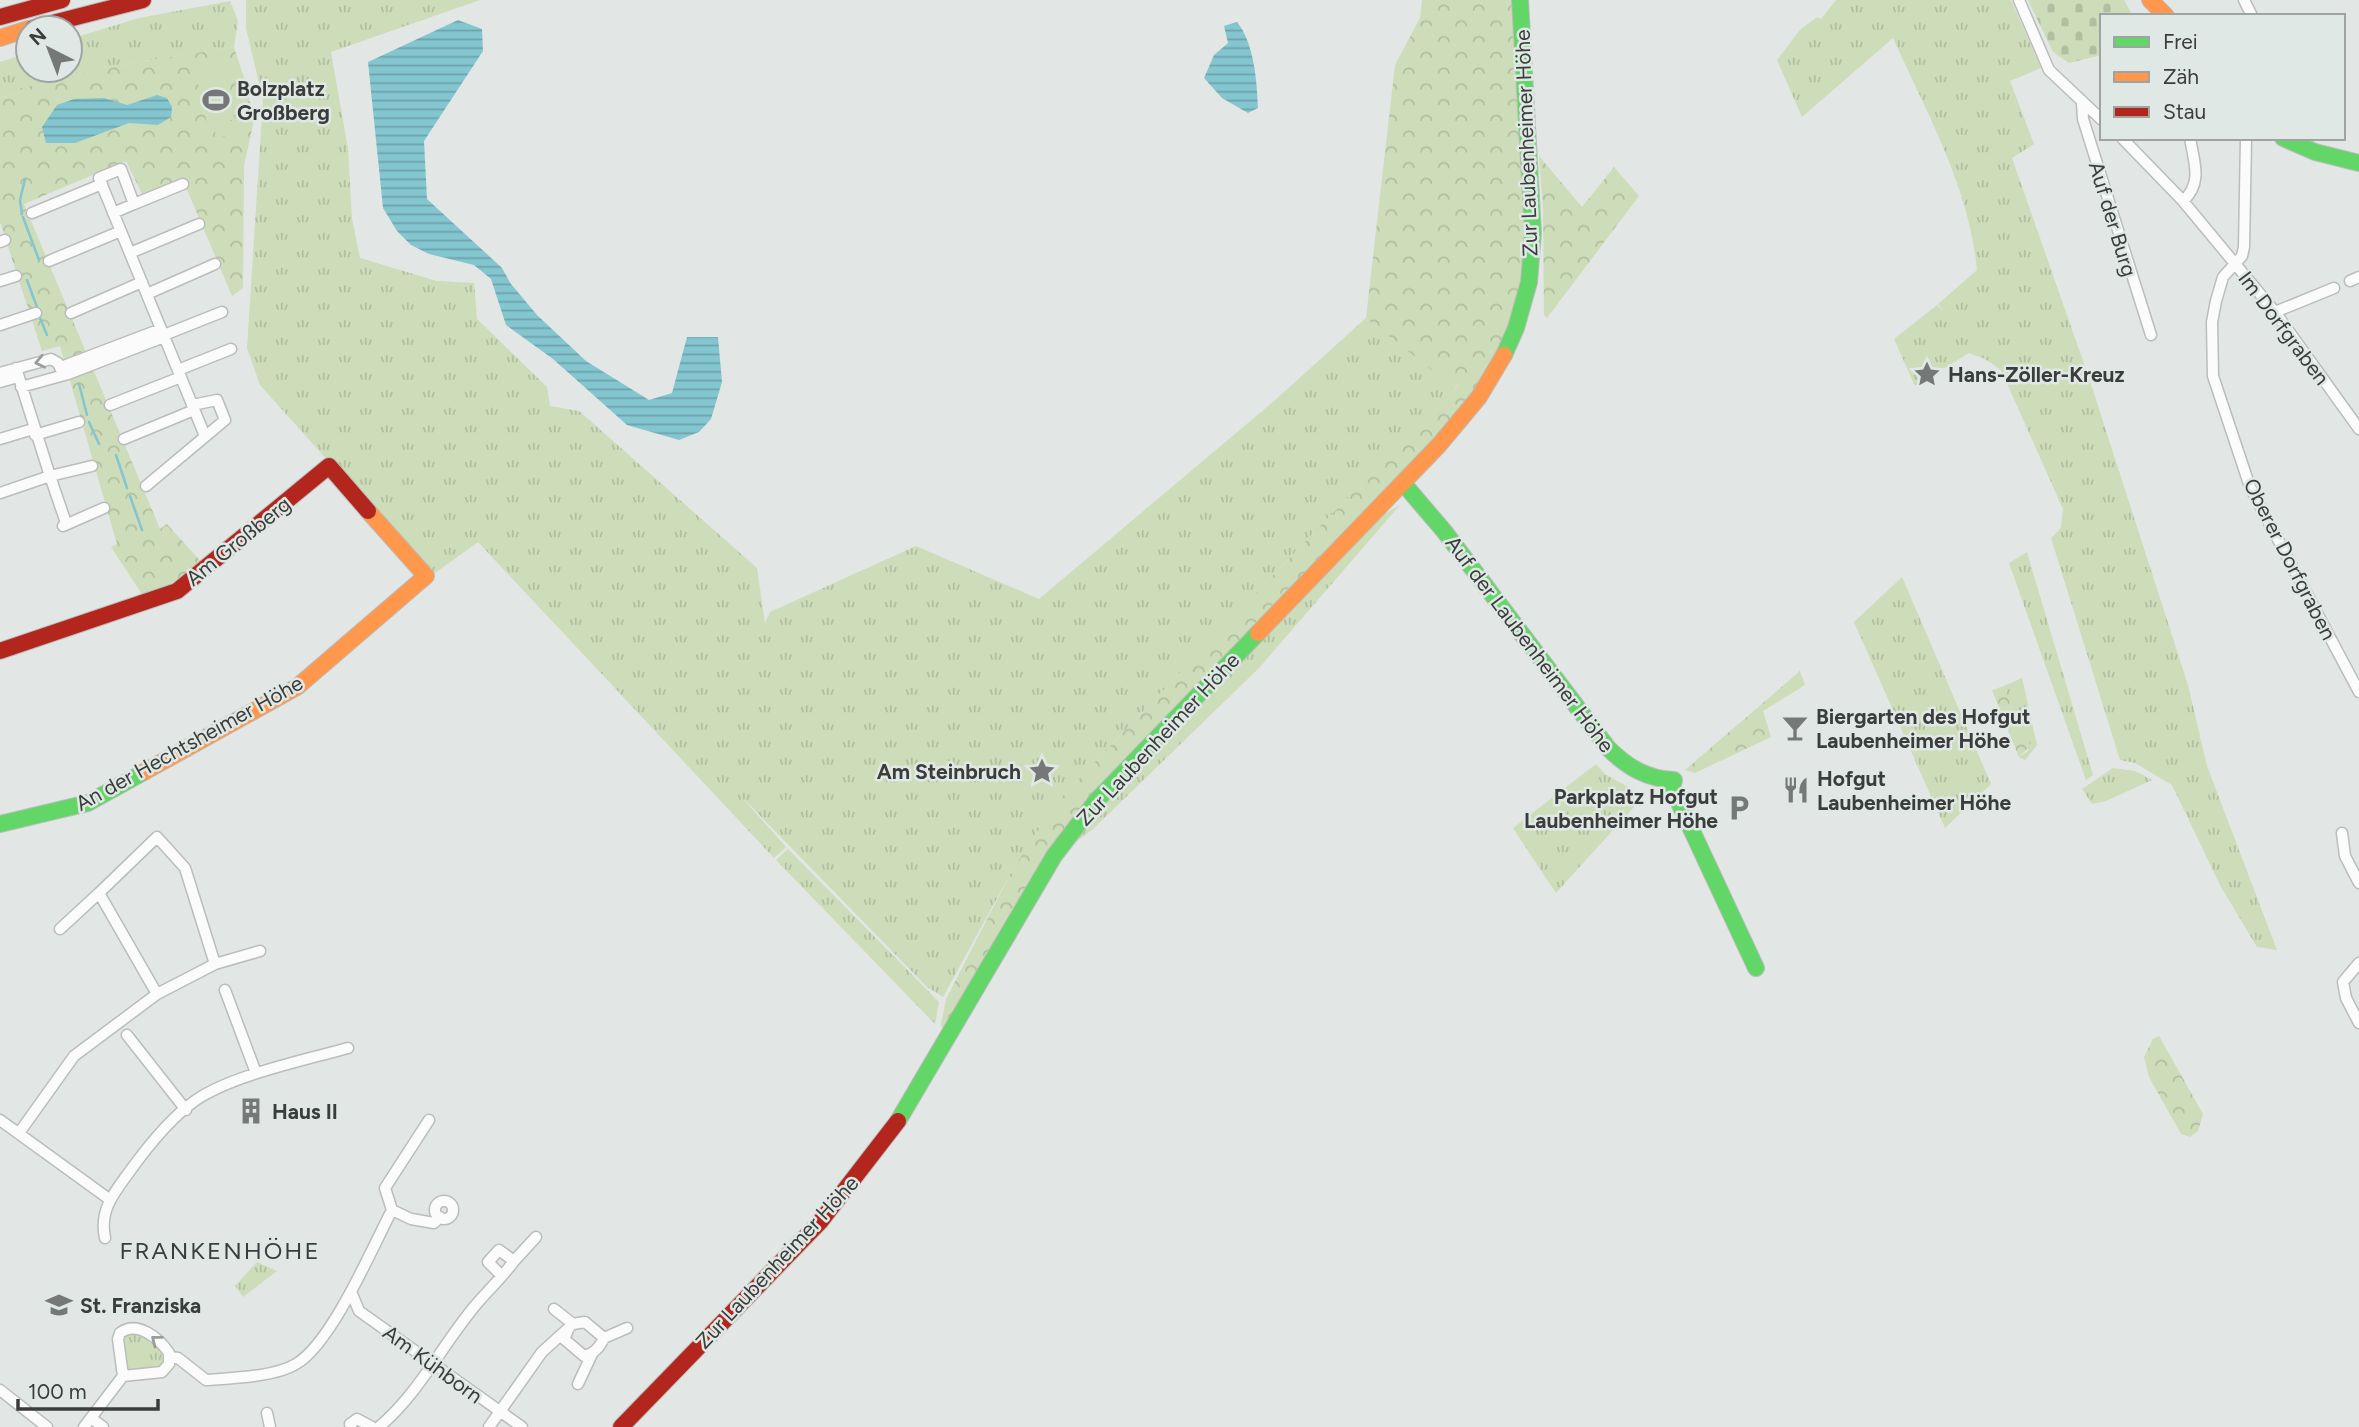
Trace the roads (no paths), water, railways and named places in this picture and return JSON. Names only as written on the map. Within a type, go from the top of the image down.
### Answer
[{"type":"main road","points":[[0,16],[62,0]]},
{"type":"main road","points":[[84,15],[143,0]]},
{"type":"main road","name":"Zur Laubenheimer Höhe","points":[[621,1427],[820,1222],[879,1149],[908,1107],[1054,856],[1096,802],[1403,483],[1479,397],[1499,366],[1523,308],[1533,233],[1521,0]]},
{"type":"main road","points":[[2150,0],[2164,14]]},
{"type":"main road","points":[[2287,140],[2306,149],[2359,163]]},
{"type":"main road","name":"Am Großberg","points":[[0,651],[177,591],[329,466],[426,576]]},
{"type":"main road","name":"Auf der Laubenheimer Höhe","points":[[1403,483],[1444,531],[1608,748],[1639,772],[1658,780],[1674,780],[1672,788],[1756,968]]},
{"type":"main road","name":"An der Hechtsheimer Höhe","points":[[0,824],[88,803],[297,687],[426,576]]},
{"type":"street","points":[[2019,0],[2049,70],[2100,118]]},
{"type":"street","name":"Auf der Burg","points":[[2082,103],[2082,119],[2151,335]]},
{"type":"street","points":[[2124,140],[2183,201],[2235,264]]},
{"type":"street","points":[[2183,201],[2193,190],[2197,177],[2190,140]]},
{"type":"street","name":"Im Dorfgraben","points":[[2246,140],[2244,247],[2242,256],[2235,264],[2275,312],[2359,429]]},
{"type":"street","points":[[134,204],[121,169],[99,178],[205,436]]},
{"type":"street","points":[[32,213],[102,184]]},
{"type":"street","points":[[113,213],[183,184]]},
{"type":"street","points":[[130,253],[199,224]]},
{"type":"street","points":[[49,261],[121,231]]},
{"type":"street","points":[[147,294],[215,264]]},
{"type":"street","name":"Oberer Dorfgraben","points":[[2235,264],[2221,282],[2212,322],[2213,376],[2250,487],[2359,692]]},
{"type":"street","points":[[0,281],[16,276]]},
{"type":"street","points":[[71,313],[142,282]]},
{"type":"street","points":[[2275,312],[2334,288]]},
{"type":"street","points":[[0,382],[62,371],[222,312]]},
{"type":"street","points":[[0,325],[36,313]]},
{"type":"street","points":[[110,405],[230,349]]},
{"type":"street","points":[[0,373],[19,377],[51,359],[62,371]]},
{"type":"street","points":[[19,377],[63,525],[104,508]]},
{"type":"street","points":[[124,439],[193,407],[217,400],[225,420],[146,486]]},
{"type":"street","points":[[0,439],[79,422]]},
{"type":"street","points":[[0,493],[50,476],[92,466]]},
{"type":"street","points":[[2343,833],[2345,856],[2359,883]]},
{"type":"street","points":[[60,929],[157,838],[185,867],[215,964]]},
{"type":"street","points":[[99,893],[157,994]]},
{"type":"street","points":[[19,1133],[75,1056],[157,994],[215,964],[260,951]]},
{"type":"street","points":[[2359,963],[2343,982],[2346,998],[2359,1023]]},
{"type":"street","points":[[225,990],[256,1073]]},
{"type":"street","points":[[127,1035],[186,1110]]},
{"type":"street","points":[[104,1238],[101,1221],[109,1199],[151,1141],[196,1100],[256,1073],[348,1048]]},
{"type":"street","points":[[0,1120],[109,1199]]},
{"type":"street","points":[[171,1357],[178,1358],[206,1380],[256,1375],[296,1365],[313,1349],[352,1294],[392,1210],[384,1188],[429,1120]]},
{"type":"street","points":[[392,1210],[422,1222],[434,1223],[440,1217]]},
{"type":"street","points":[[379,1427],[403,1406],[474,1307],[536,1237]]},
{"type":"street","points":[[508,1268],[519,1276]]},
{"type":"street","name":"Am Kühborn","points":[[352,1294],[359,1311],[522,1427]]},
{"type":"street","points":[[554,1309],[571,1326]]},
{"type":"street","points":[[489,1427],[542,1352],[571,1326],[585,1322],[604,1338]]},
{"type":"street","points":[[571,1326],[564,1339],[584,1356],[592,1354]]},
{"type":"street","points":[[578,1384],[592,1354],[604,1338],[627,1328]]},
{"type":"street","points":[[103,1427],[88,1422],[122,1377],[118,1339],[125,1329],[141,1329],[165,1347],[171,1357]]},
{"type":"street","points":[[122,1377],[162,1372],[171,1357]]},
{"type":"street","points":[[0,1390],[47,1427]]},
{"type":"street","points":[[267,1413],[270,1427]]},
{"type":"street","points":[[351,1427],[350,1424],[357,1419],[372,1427]]},
{"type":"water","points":[[458,20],[482,29],[483,51],[424,141],[427,199],[502,268],[511,284],[537,315],[586,361],[649,400],[672,393],[687,337],[718,337],[722,382],[711,419],[699,432],[679,440],[627,425],[553,359],[506,325],[491,279],[474,265],[429,254],[411,245],[397,231],[383,208],[368,62]]},
{"type":"water","points":[[1237,22],[1251,51],[1255,74],[1258,108],[1248,113],[1222,98],[1204,78],[1214,55],[1228,43],[1224,26]]},
{"type":"water","points":[[157,95],[167,98],[172,107],[171,117],[158,125],[129,123],[75,143],[46,143],[42,127],[57,105],[74,99],[104,98],[127,105]]},
{"type":"waterway","points":[[22,214],[20,200],[25,179]]},
{"type":"waterway","points":[[23,217],[39,260]]},
{"type":"waterway","points":[[27,280],[38,310]]},
{"type":"waterway","points":[[40,318],[47,335]]},
{"type":"waterway","points":[[79,384],[87,415]]},
{"type":"waterway","points":[[89,422],[99,444]]},
{"type":"waterway","points":[[116,455],[127,488]]},
{"type":"waterway","points":[[130,496],[142,530]]},
{"type":"place","name":"Bolzplatz Großberg","points":[[216,100]]},
{"type":"place","name":"Hans-Zöller-Kreuz","points":[[1927,374]]},
{"type":"place","name":"Biergarten des Hofgut Laubenheimer Höhe","points":[[1795,728]]},
{"type":"place","name":"Am Steinbruch","points":[[1042,771]]},
{"type":"place","name":"Hofgut Laubenheimer Höhe","points":[[1796,790]]},
{"type":"place","name":"Parkplatz Hofgut Laubenheimer Höhe","points":[[1739,808]]},
{"type":"place","name":"Haus II","points":[[251,1111]]},
{"type":"place","name":"St. Franziska","points":[[59,1305]]},
{"type":"district","name":"FRANKENHÖHE","points":[[220,1250]]}]
